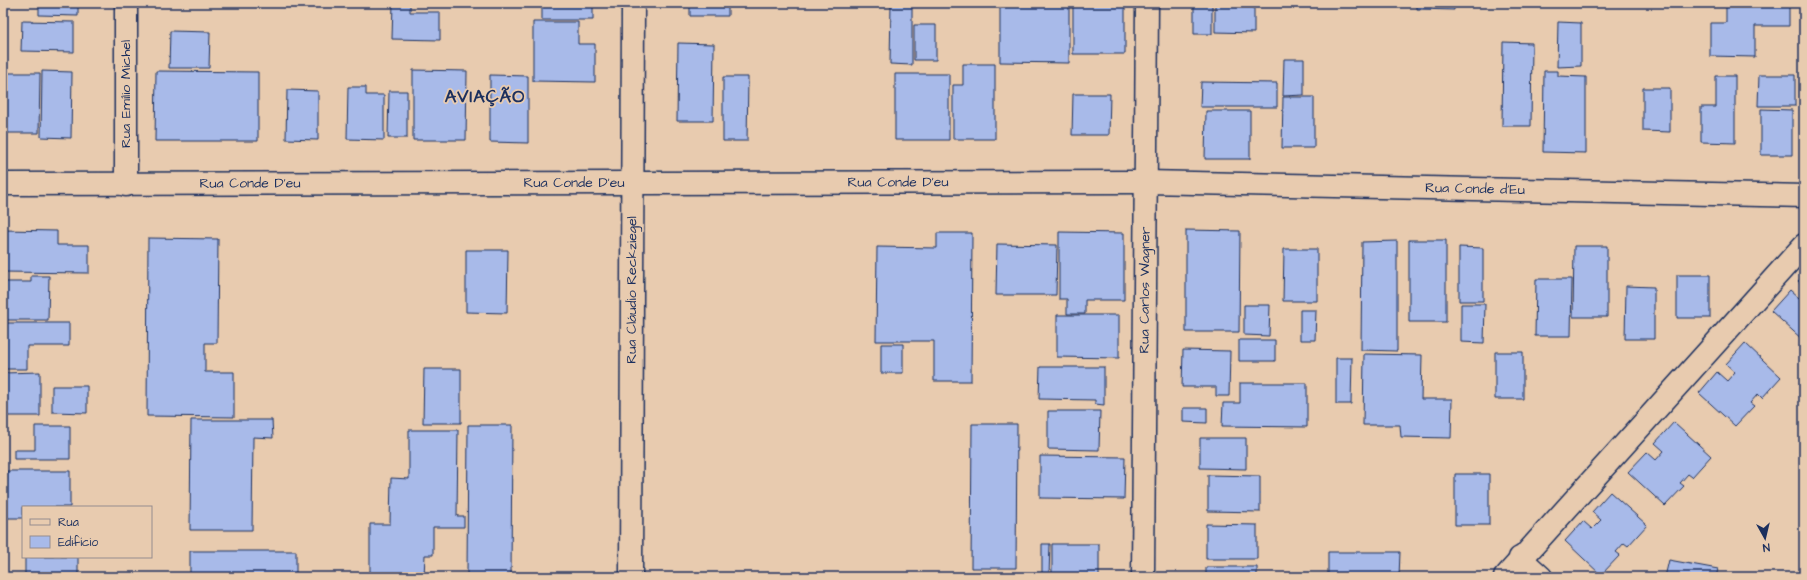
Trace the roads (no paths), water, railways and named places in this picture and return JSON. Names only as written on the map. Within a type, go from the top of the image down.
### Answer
[{"type":"street","name":"Rua Emílio Michel","points":[[126,3],[126,185]]},
{"type":"street","name":"Rua Cláudio Reckziegel","points":[[631,577],[633,3]]},
{"type":"street","name":"Rua Carlos Wagner","points":[[1143,577],[1147,3]]},
{"type":"street","name":"Rua Conde D'eu","points":[[3,184],[126,185],[1146,182]]},
{"type":"street","name":"Rua Conde d'Eu","points":[[1146,182],[1804,196]]},
{"type":"street","points":[[1505,577],[1520,558],[1804,245]]},
{"type":"street","points":[[1520,558],[1541,577]]},
{"type":"district","name":"AVIAÇÃO","points":[[485,96]]}]
